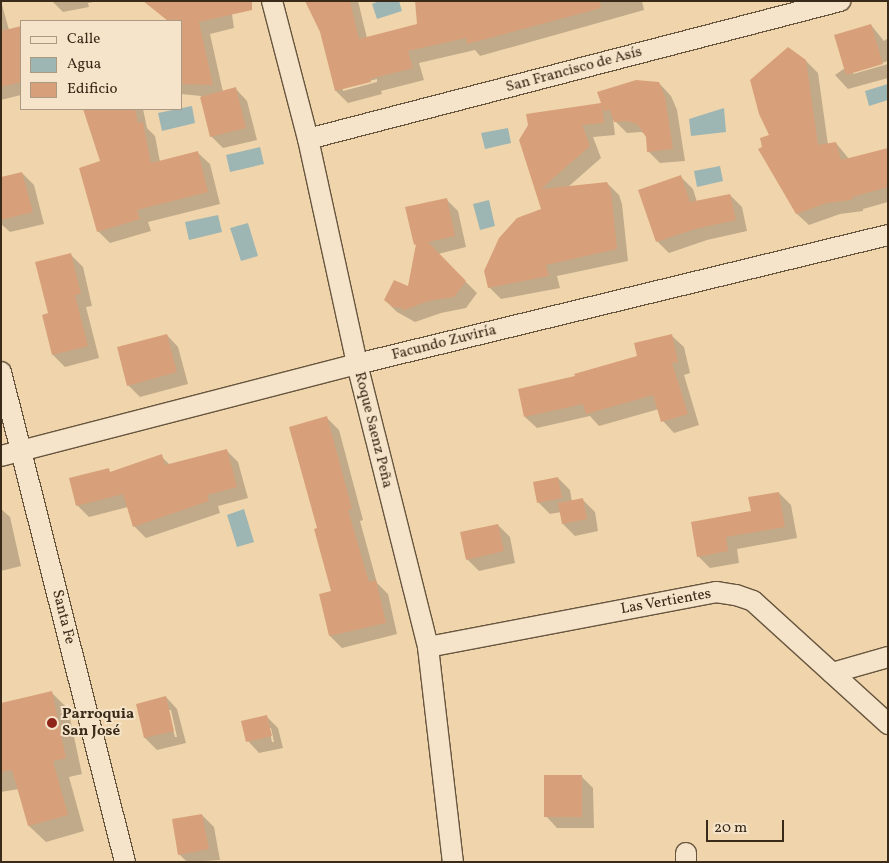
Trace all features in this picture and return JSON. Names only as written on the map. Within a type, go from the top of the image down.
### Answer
[{"type":"street","name":"Roque Saenz Peña","points":[[272,1],[308,140],[357,364],[428,647],[453,862]]},
{"type":"street","name":"San Francisco de Asís","points":[[308,140],[840,1]]},
{"type":"street","name":"Facundo Zuviría","points":[[11,454],[357,364],[888,235]]},
{"type":"street","name":"Santa Fe","points":[[1,372],[11,454],[125,862]]},
{"type":"street","name":"Las Vertientes","points":[[428,647],[716,592],[736,594],[753,602],[888,724]]},
{"type":"street","points":[[832,673],[888,657]]},
{"type":"water","points":[[379,1],[399,1],[402,11],[377,19],[372,4]]},
{"type":"water","points":[[888,84],[888,100],[869,106],[865,91]]},
{"type":"water","points":[[192,106],[195,123],[162,131],[158,113],[182,110],[182,108]]},
{"type":"water","points":[[724,108],[726,132],[691,136],[689,119]]},
{"type":"water","points":[[508,128],[511,143],[485,149],[481,133]]},
{"type":"water","points":[[260,147],[264,164],[230,172],[226,155]]},
{"type":"water","points":[[720,166],[723,181],[697,187],[694,171]]},
{"type":"water","points":[[489,200],[495,226],[480,230],[473,204]]},
{"type":"water","points":[[218,215],[222,232],[189,240],[185,222]]},
{"type":"water","points":[[248,223],[258,256],[241,261],[230,228]]},
{"type":"water","points":[[244,509],[254,542],[237,547],[227,515]]},
{"type":"building","points":[[143,1],[252,1],[252,10],[199,22],[213,85],[182,84],[182,20],[167,20]]},
{"type":"building","points":[[305,1],[350,1],[359,39],[417,24],[415,1],[600,1],[601,8],[467,44],[466,38],[408,51],[413,68],[370,79],[371,82],[335,91],[320,32]]},
{"type":"building","points":[[871,24],[883,64],[846,75],[834,35]]},
{"type":"building","points":[[20,26],[20,82],[1,87],[1,31]]},
{"type":"building","points":[[788,47],[806,60],[818,145],[836,142],[841,160],[888,148],[888,187],[852,197],[852,200],[827,203],[796,214],[758,149],[762,147],[760,138],[769,135],[759,114],[750,80]]},
{"type":"building","points":[[636,80],[659,82],[665,97],[673,149],[647,152],[646,137],[638,125],[628,121],[614,122],[610,110],[604,111],[602,105],[604,123],[582,125],[590,146],[541,189],[607,182],[611,191],[617,249],[546,265],[549,276],[488,288],[484,271],[499,238],[517,218],[541,209],[519,140],[528,125],[526,114],[601,103],[597,92]]},
{"type":"building","points":[[236,87],[246,128],[210,137],[200,97]]},
{"type":"building","points":[[83,110],[135,110],[138,123],[143,122],[151,163],[198,151],[208,192],[137,210],[140,219],[97,232],[79,168],[100,161]]},
{"type":"building","points":[[22,172],[33,212],[1,220],[1,177]]},
{"type":"building","points":[[681,175],[690,202],[730,194],[736,220],[695,229],[656,242],[638,190]]},
{"type":"building","points":[[447,198],[455,236],[428,242],[466,281],[454,297],[428,301],[402,311],[403,308],[393,307],[384,300],[394,280],[408,286],[416,244],[414,245],[405,207]]},
{"type":"building","points":[[71,253],[81,294],[75,295],[88,346],[52,355],[42,315],[48,313],[35,262]]},
{"type":"building","points":[[167,334],[177,372],[127,386],[117,347]]},
{"type":"building","points":[[672,334],[678,362],[672,363],[688,414],[661,422],[653,395],[586,414],[583,404],[524,417],[518,389],[575,376],[574,374],[637,356],[634,343]]},
{"type":"building","points":[[327,416],[352,509],[348,510],[369,582],[376,580],[386,623],[329,636],[319,594],[331,591],[314,529],[317,528],[289,427]]},
{"type":"building","points":[[227,449],[237,487],[207,495],[209,501],[133,527],[123,494],[76,506],[69,478],[109,468],[110,472],[162,454],[165,465]]},
{"type":"building","points":[[558,477],[562,498],[537,503],[533,482]]},
{"type":"building","points":[[779,492],[785,527],[726,537],[728,551],[697,557],[691,522],[751,511],[748,497]]},
{"type":"building","points":[[583,498],[587,519],[562,524],[558,503]]},
{"type":"building","points":[[498,524],[504,551],[466,560],[460,532]]},
{"type":"building","points":[[52,691],[66,758],[53,761],[68,815],[28,826],[12,770],[1,772],[1,703]]},
{"type":"building","points":[[166,696],[174,731],[144,738],[136,704]]},
{"type":"building","points":[[267,715],[272,736],[246,742],[241,721]]},
{"type":"building","points":[[544,775],[582,775],[582,817],[544,817]]},
{"type":"building","points":[[202,814],[209,849],[178,855],[172,819]]},
{"type":"place","name":"Parroquia San José","points":[[52,723]]}]
